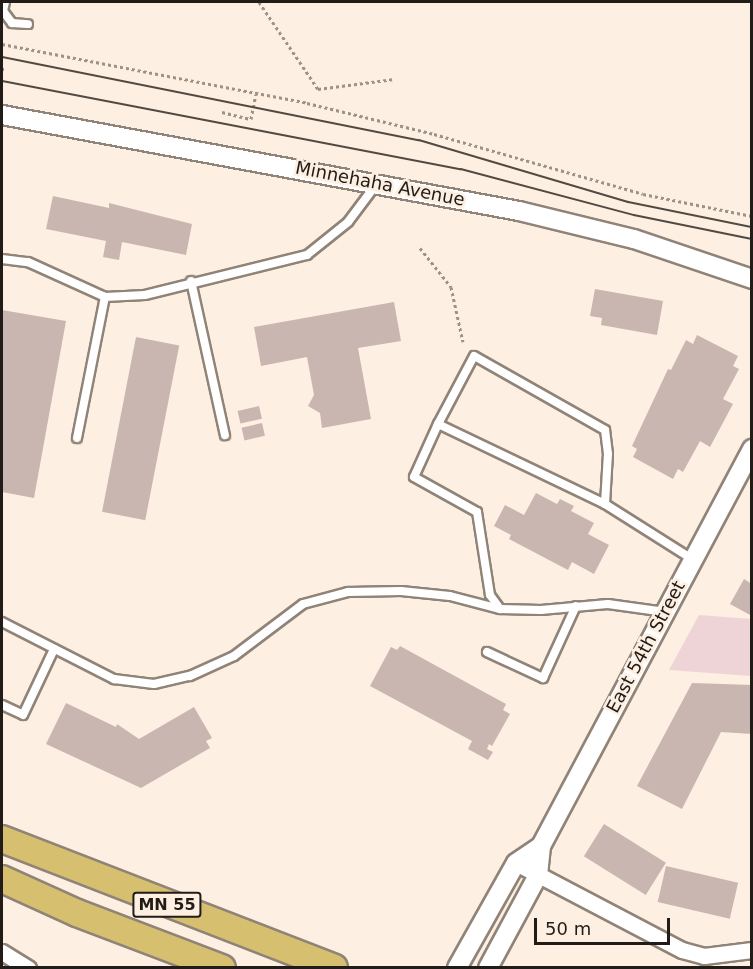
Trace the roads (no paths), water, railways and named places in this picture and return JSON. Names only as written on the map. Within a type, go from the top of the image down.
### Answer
[{"type":"highway","name":"MN 55","points":[[2,839],[333,968]]},
{"type":"highway","name":"MN 55","points":[[2,879],[77,913],[222,968]]},
{"type":"street","name":"Minnehaha Avenue","points":[[2,115],[378,182],[634,239],[752,279]]},
{"type":"street","name":"East 54th Street","points":[[488,968],[538,874],[541,846],[752,449]]},
{"type":"street","name":"East 54th Street","points":[[457,968],[516,863],[541,846]]},
{"type":"street","points":[[516,863],[682,950],[704,956],[752,950]]},
{"type":"street","points":[[2,952],[28,968]]},
{"type":"lane","points":[[5,2],[3,11],[12,23],[28,24]]},
{"type":"lane","points":[[2,259],[28,262],[105,297],[145,295],[191,281],[307,255],[348,222],[378,182]]},
{"type":"lane","points":[[191,281],[225,435]]},
{"type":"lane","points":[[77,438],[105,297]]},
{"type":"lane","points":[[500,609],[490,595],[477,512],[414,477],[438,424],[474,356],[605,429],[608,454],[605,504]]},
{"type":"lane","points":[[438,424],[605,504],[693,560]]},
{"type":"lane","points":[[2,622],[114,679],[154,684],[190,676],[234,656],[303,604],[348,592],[401,591],[450,596],[500,609],[541,610],[608,604],[666,612]]},
{"type":"lane","points":[[488,652],[543,678],[576,606]]},
{"type":"lane","points":[[2,705],[23,715],[54,649]]},
{"type":"tram line","points":[[2,57],[419,140],[628,202],[752,227]]},
{"type":"tram line","points":[[2,81],[461,169],[634,215],[752,239]]}]
